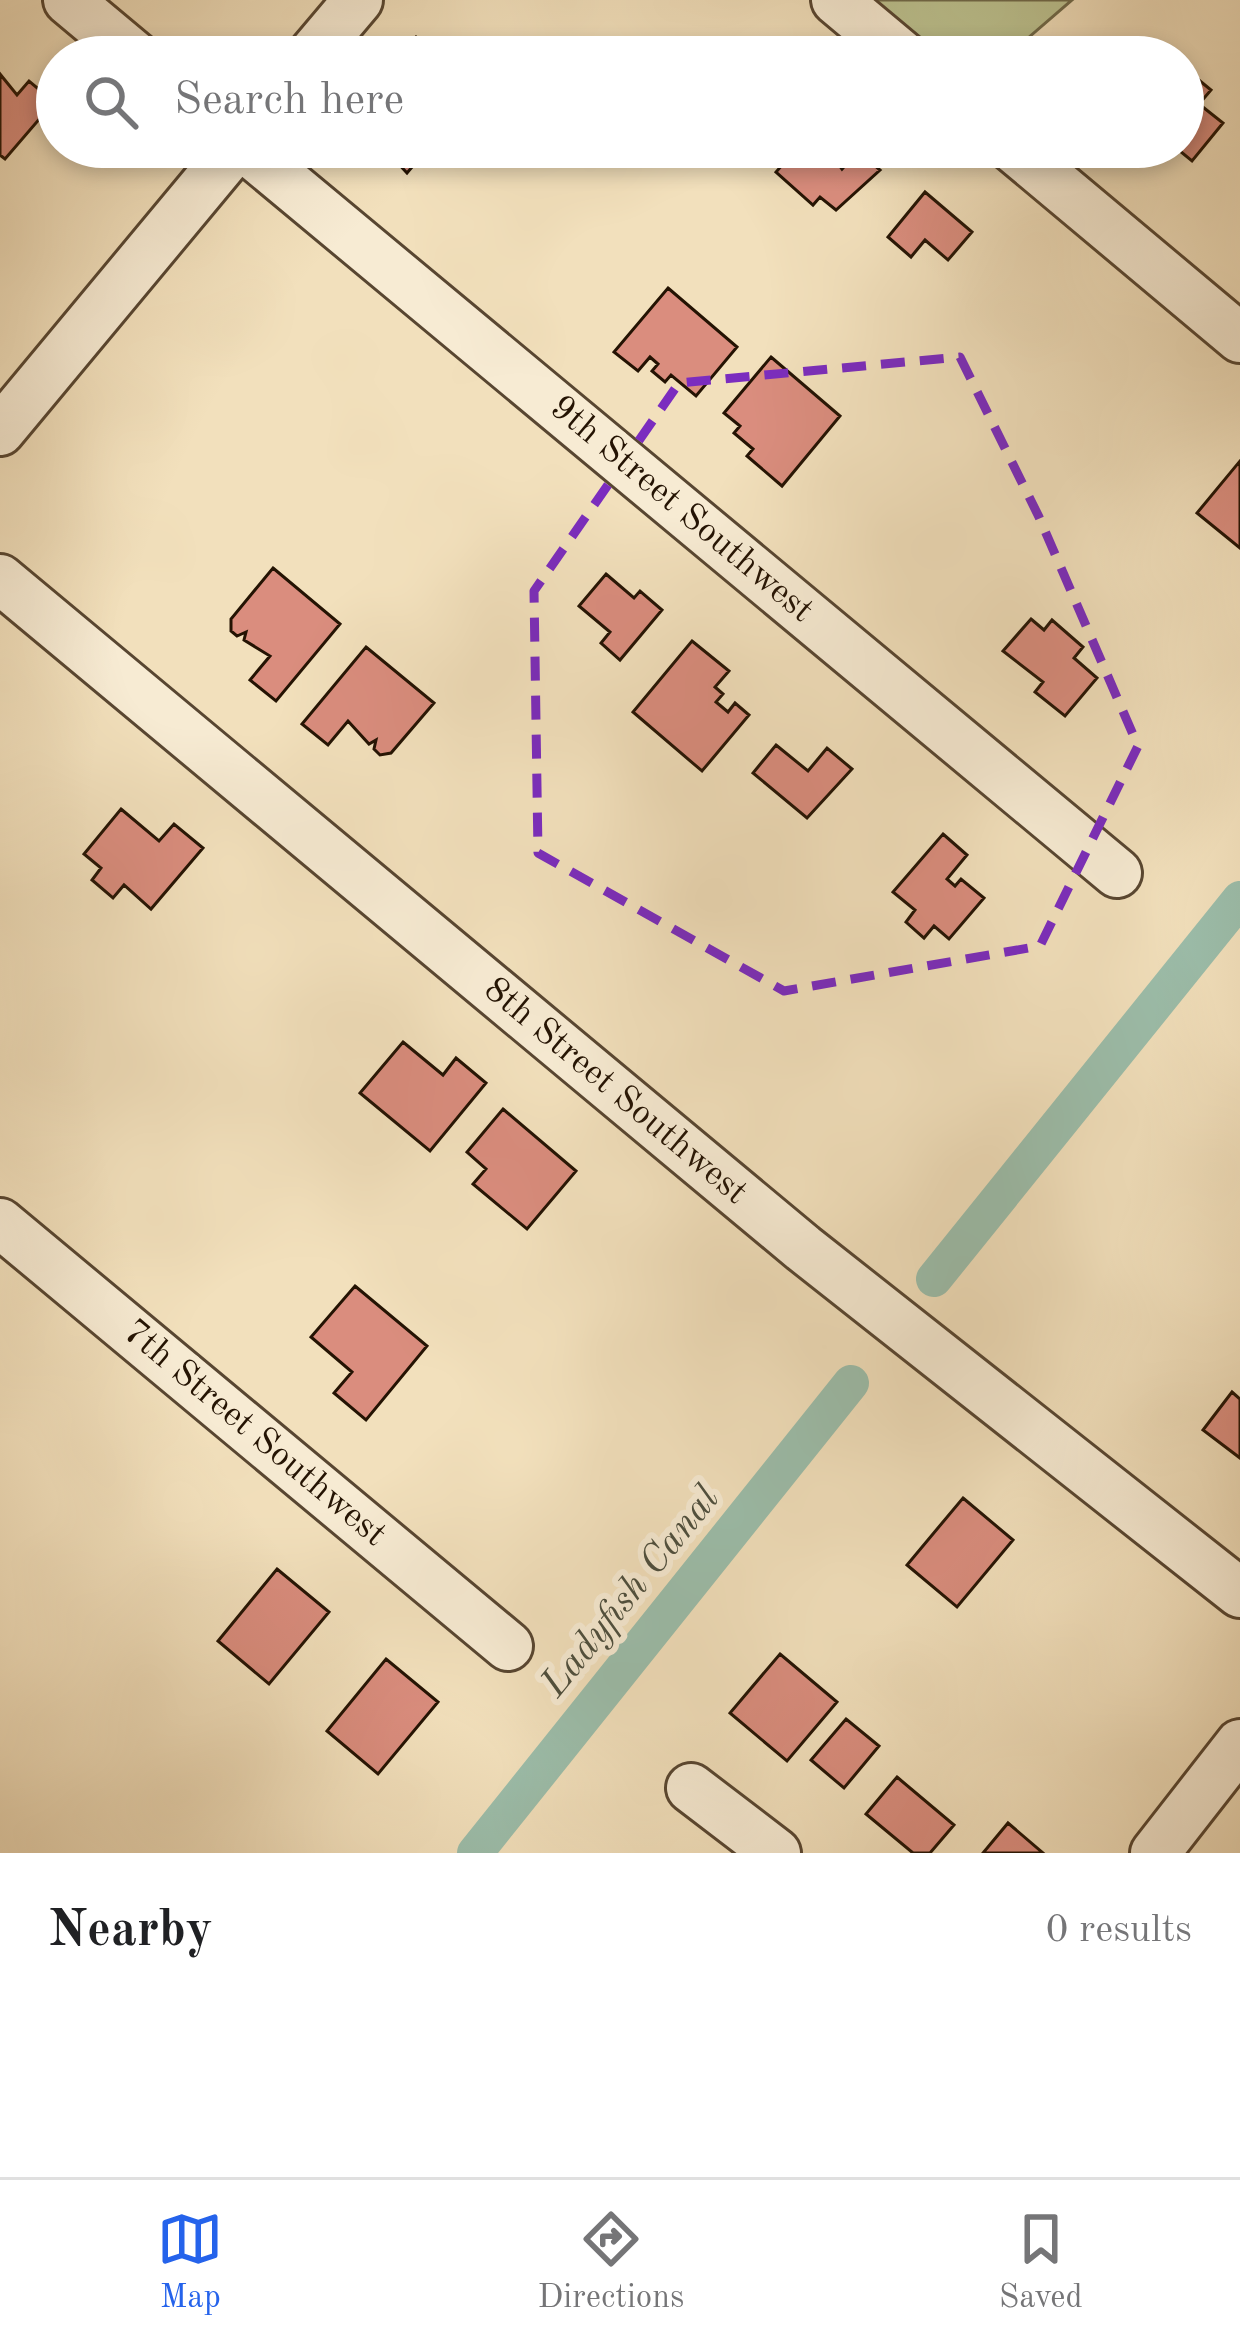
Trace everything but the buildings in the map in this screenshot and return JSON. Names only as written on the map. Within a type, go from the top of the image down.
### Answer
[{"type":"street","points":[[68,0],[111,36]]},
{"type":"street","points":[[328,36],[358,0]]},
{"type":"street","points":[[836,0],[879,36]]},
{"type":"street","points":[[0,431],[222,168]]},
{"type":"street","name":"9th Street Southwest","points":[[265,168],[1117,873]]},
{"type":"street","points":[[1037,168],[1240,338]]},
{"type":"street","name":"8th Street Southwest","points":[[0,580],[803,1249],[1240,1593]]},
{"type":"street","name":"7th Street Southwest","points":[[0,1223],[508,1646]]},
{"type":"street","points":[[1155,1853],[1240,1744]]},
{"type":"street","points":[[691,1789],[776,1853]]},
{"type":"highlighted area","points":[[960,357],[1039,517],[1138,746],[1040,946],[784,991],[538,853],[534,591],[679,383]]},
{"type":"green space","points":[[824,0],[1072,0],[1030,36],[864,36]]},
{"type":"waterway","name":"Ladyfish Canal","points":[[934,1279],[1240,899]]},
{"type":"waterway","name":"Ladyfish Canal","points":[[475,1853],[851,1383]]}]
